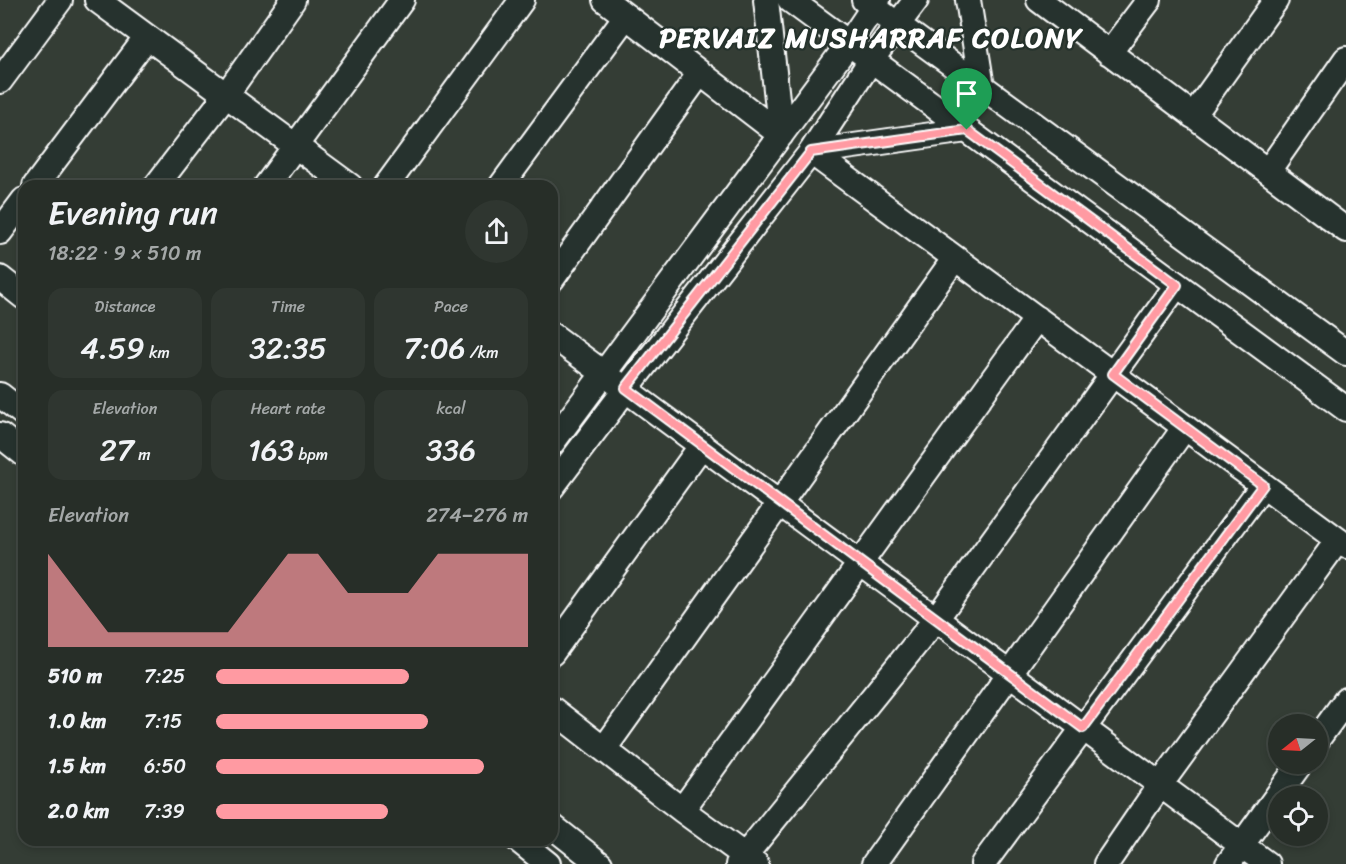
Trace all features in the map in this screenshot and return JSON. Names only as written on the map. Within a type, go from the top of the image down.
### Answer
[{"type":"street","points":[[0,81],[60,0]]},
{"type":"street","points":[[97,0],[342,180]]},
{"type":"street","points":[[161,180],[293,0]]},
{"type":"street","points":[[270,180],[402,0]]},
{"type":"street","points":[[390,180],[522,0]]},
{"type":"street","points":[[605,0],[781,135]]},
{"type":"street","points":[[766,0],[781,135]]},
{"type":"street","points":[[790,0],[1346,409]]},
{"type":"street","points":[[558,479],[626,388],[811,152],[871,60],[916,0]]},
{"type":"street","points":[[969,0],[982,87]]},
{"type":"street","points":[[1038,0],[1345,228]]},
{"type":"street","points":[[1109,53],[1149,0]]},
{"type":"street","points":[[1193,116],[1276,0]]},
{"type":"street","points":[[558,435],[849,43],[872,2],[898,25],[1346,353]]},
{"type":"street","points":[[505,180],[626,16]]},
{"type":"street","points":[[40,180],[147,37]]},
{"type":"street","points":[[1268,171],[1346,59]]},
{"type":"street","points":[[558,271],[700,73]]},
{"type":"street","points":[[811,152],[967,130]]},
{"type":"street","points":[[811,152],[1342,543],[1160,785],[1106,864]]},
{"type":"street","points":[[0,232],[18,208]]},
{"type":"street","points":[[604,749],[955,258]]},
{"type":"street","points":[[0,278],[18,292]]},
{"type":"street","points":[[558,714],[746,861],[936,619],[1177,285]]},
{"type":"street","points":[[682,810],[1037,318]]},
{"type":"street","points":[[558,339],[1160,785],[1235,855],[1267,864]]},
{"type":"street","points":[[0,395],[18,409]]},
{"type":"street","points":[[874,864],[1185,427]]},
{"type":"street","points":[[0,435],[18,449]]},
{"type":"street","points":[[558,646],[702,445]]},
{"type":"street","points":[[983,864],[1263,485]]},
{"type":"street","points":[[1328,725],[1346,700]]},
{"type":"street","points":[[1235,855],[1293,774]]},
{"type":"street","points":[[558,831],[600,864]]},
{"type":"street","points":[[526,846],[548,864]]},
{"type":"district","name":"PERVAIZ MUSHARRAF COLONY","points":[[871,37]]},
{"type":"route","points":[[967,130],[1177,285],[1113,374],[1263,485],[1083,728],[626,388],[811,152],[967,130]]}]
